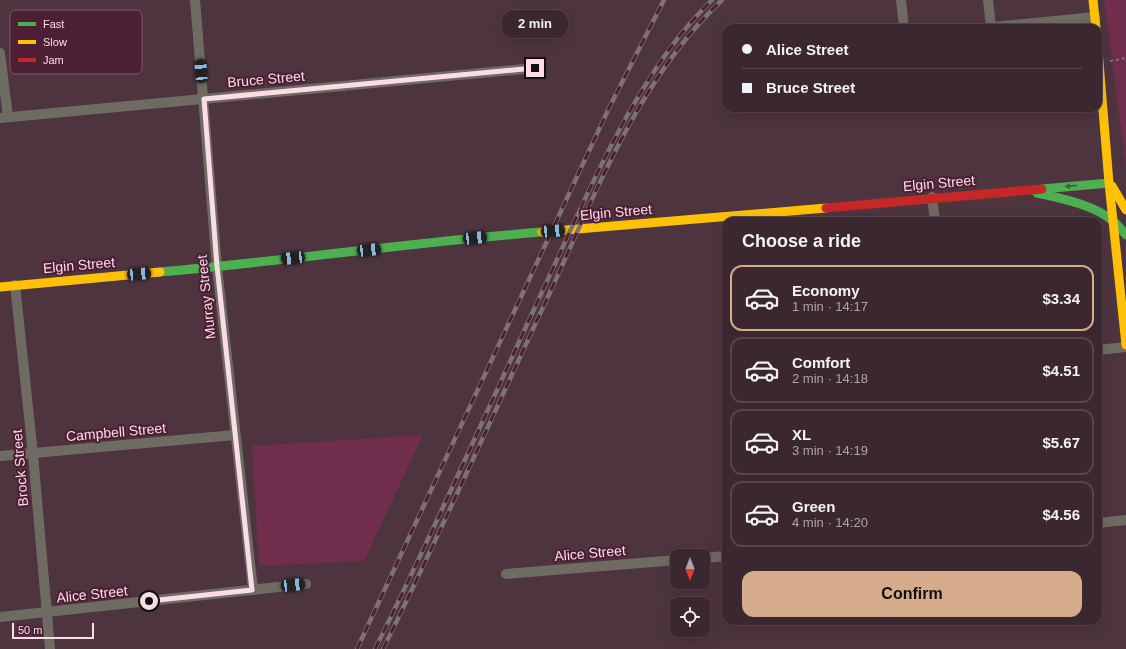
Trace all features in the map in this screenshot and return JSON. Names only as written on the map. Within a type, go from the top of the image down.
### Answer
[{"type":"main road","points":[[1093,0],[1096,24]]},
{"type":"main road","points":[[1102,95],[1126,346]]},
{"type":"main road","points":[[1110,183],[1126,210]]},
{"type":"main road","name":"Elgin Street","points":[[0,287],[217,266],[490,236],[1110,183]]},
{"type":"main road","name":"Elgin Street","points":[[1021,190],[1069,200],[1094,210],[1114,221]]},
{"type":"main road","points":[[1114,221],[1126,235]]},
{"type":"street","name":"Murray Street","points":[[195,0],[217,266],[252,590]]},
{"type":"street","points":[[901,0],[904,24]]},
{"type":"street","points":[[988,0],[988,24]]},
{"type":"street","points":[[1027,24],[1095,17]]},
{"type":"street","points":[[0,53],[4,118]]},
{"type":"street","name":"Bruce Street","points":[[4,118],[535,68]]},
{"type":"street","points":[[932,198],[934,217]]},
{"type":"street","name":"Brock Street","points":[[15,285],[33,454],[50,649]]},
{"type":"street","points":[[1102,349],[1126,346]]},
{"type":"street","name":"Campbell Street","points":[[0,456],[235,436]]},
{"type":"street","points":[[1102,522],[1126,520]]},
{"type":"street","points":[[710,557],[722,556]]},
{"type":"street","name":"Alice Street","points":[[506,574],[670,561]]},
{"type":"street","name":"Alice Street","points":[[0,617],[306,584]]},
{"type":"path","points":[[1102,62],[1126,58]]},
{"type":"shaded area","points":[[1104,0],[1126,0],[1126,167]]},
{"type":"shaded area","points":[[423,435],[364,561],[259,566],[252,446]]},
{"type":"railway","points":[[357,649],[609,108],[664,0]]},
{"type":"railway","points":[[375,649],[439,516],[600,166],[633,105],[651,76],[690,23],[712,0]]},
{"type":"railway","points":[[383,649],[448,514],[604,173],[644,98],[693,30],[722,0]]},
{"type":"traffic: fast","points":[[1042,189],[1109,183]]},
{"type":"traffic: fast","points":[[1037,193],[1077,203],[1096,210],[1113,221],[1126,235]]},
{"type":"traffic: fast","points":[[160,272],[542,232]]},
{"type":"traffic: slow","points":[[1093,0],[1096,24]]},
{"type":"traffic: slow","points":[[1102,98],[1109,183],[1126,345]]},
{"type":"traffic: slow","points":[[1112,186],[1126,210]]},
{"type":"traffic: slow","points":[[542,232],[826,208]]},
{"type":"traffic: slow","points":[[0,287],[160,272]]},
{"type":"traffic: jam","points":[[826,208],[1042,189]]},
{"type":"route","points":[[149,601],[252,590],[217,266],[204,99],[535,68]]}]
